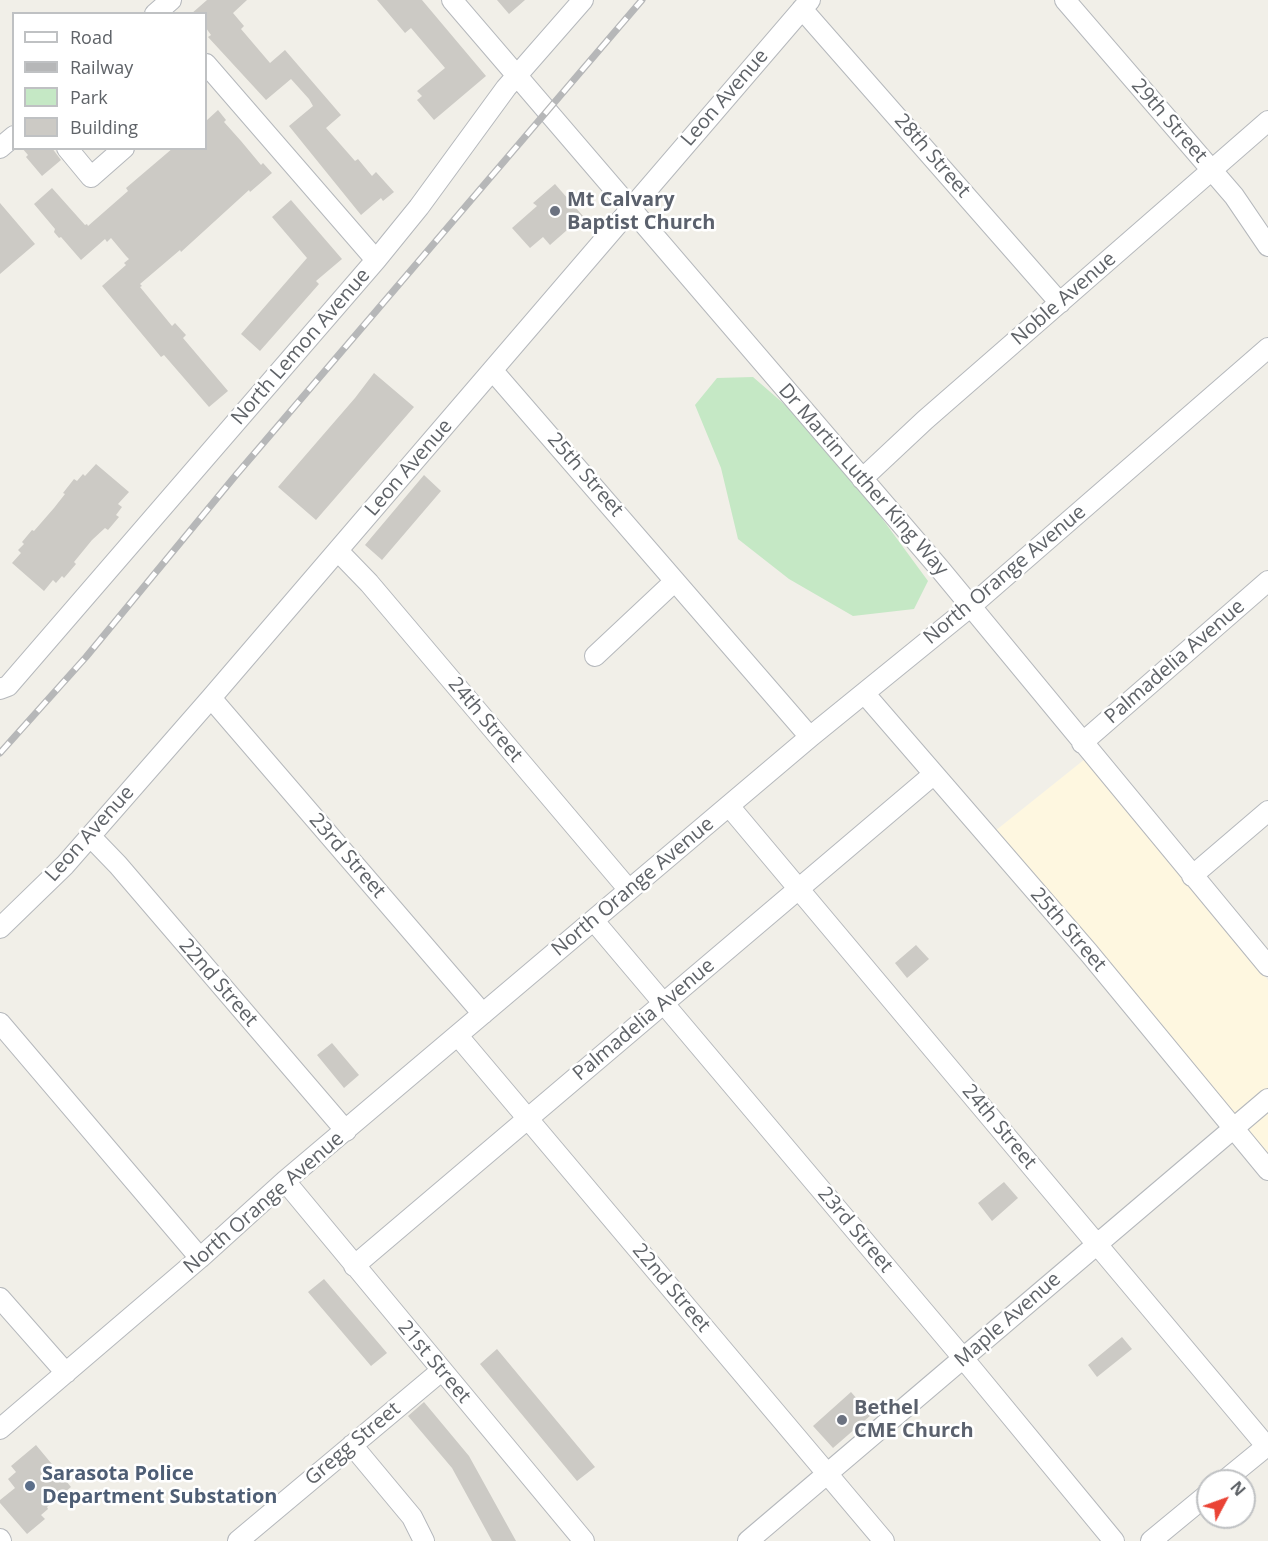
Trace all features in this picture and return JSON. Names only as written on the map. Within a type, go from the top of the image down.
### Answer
[{"type":"street","name":"Dr Martin Luther King Way","points":[[452,0],[862,479],[1268,966]]},
{"type":"street","name":"North Lemon Avenue","points":[[4,688],[375,260],[419,207],[517,75],[583,0]]},
{"type":"street","name":"29th Street","points":[[1065,0],[1234,196],[1268,246]]},
{"type":"street","name":"Leon Avenue","points":[[0,927],[40,891],[211,698],[806,5]]},
{"type":"street","name":"28th Street","points":[[806,5],[1060,303]]},
{"type":"street","points":[[208,71],[375,260]]},
{"type":"street","name":"Noble Avenue","points":[[862,479],[925,420],[1268,121]]},
{"type":"street","points":[[0,148],[12,138]]},
{"type":"street","points":[[69,150],[91,177],[122,150]]},
{"type":"street","name":"North Orange Avenue","points":[[0,1429],[200,1258],[285,1181],[810,737],[970,607],[1268,348]]},
{"type":"street","name":"25th Street","points":[[493,371],[810,737]]},
{"type":"street","name":"24th Street","points":[[338,551],[376,592],[629,890]]},
{"type":"street","points":[[595,656],[675,581]]},
{"type":"street","name":"Palmadelia Avenue","points":[[1083,743],[1268,581]]},
{"type":"street","name":"25th Street","points":[[864,693],[1089,953],[1268,1170]]},
{"type":"street","name":"23rd Street","points":[[211,698],[483,1014]]},
{"type":"street","name":"Palmadelia Avenue","points":[[354,1266],[934,774]]},
{"type":"street","name":"24th Street","points":[[729,806],[1267,1447]]},
{"type":"street","points":[[1192,876],[1268,811]]},
{"type":"street","name":"22nd Street","points":[[90,836],[346,1131]]},
{"type":"street","name":"23rd Street","points":[[594,921],[963,1358],[1114,1541]]},
{"type":"street","points":[[0,1023],[200,1258]]},
{"type":"street","name":"22nd Street","points":[[458,1036],[884,1541]]},
{"type":"street","name":"Maple Avenue","points":[[748,1541],[1268,1099]]},
{"type":"street","name":"21st Street","points":[[285,1181],[584,1541]]},
{"type":"street","points":[[0,1298],[66,1373]]},
{"type":"street","name":"Gregg Street","points":[[238,1541],[441,1371]]},
{"type":"street","points":[[352,1445],[412,1517],[424,1541]]},
{"type":"street","points":[[1239,1469],[1267,1447]]},
{"type":"street","points":[[1151,1541],[1196,1504]]},
{"type":"shaded area","points":[[1085,759],[1268,980],[1268,1089],[1235,1116],[995,831]]},
{"type":"shaded area","points":[[1268,1109],[1268,1156],[1245,1128]]},
{"type":"green space","points":[[753,377],[791,410],[870,502],[928,581],[914,609],[853,616],[789,579],[738,539],[721,468],[695,405],[717,378]]},
{"type":"building","points":[[207,0],[247,0],[233,13],[244,26],[241,29],[270,63],[285,50],[341,115],[326,128],[355,161],[358,159],[372,176],[376,172],[394,192],[383,201],[381,198],[361,215],[289,126],[313,106],[309,99],[291,79],[266,100],[208,37],[211,35],[207,29],[207,12],[193,12]]},
{"type":"building","points":[[377,0],[422,0],[486,76],[434,120],[417,100],[422,96],[417,91],[445,68],[411,28],[405,33]]},
{"type":"building","points":[[497,0],[525,0],[509,14]]},
{"type":"building","points":[[218,110],[226,120],[224,122],[261,165],[263,163],[272,173],[250,192],[249,190],[181,252],[180,250],[140,284],[142,286],[140,287],[172,326],[175,323],[186,335],[183,338],[228,391],[209,407],[164,355],[161,357],[102,286],[126,265],[124,263],[129,259],[111,238],[107,242],[105,239],[81,260],[61,237],[59,238],[54,232],[55,229],[34,204],[52,188],[88,226],[128,191],[126,188],[171,150],[207,150],[207,120]]},
{"type":"building","points":[[24,150],[54,150],[61,160],[42,176],[26,157],[28,155]]},
{"type":"building","name":"Mt Calvary Baptist Church","points":[[555,184],[583,216],[550,245],[543,237],[530,248],[512,228],[537,206],[533,203]]},
{"type":"building","points":[[291,200],[342,259],[316,281],[319,284],[260,351],[241,334],[307,258],[272,217]]},
{"type":"building","points":[[0,203],[35,244],[0,274]]},
{"type":"building","points":[[374,373],[414,407],[316,520],[278,487]]},
{"type":"building","points":[[96,464],[129,492],[118,504],[122,507],[116,515],[119,517],[108,530],[105,528],[92,540],[64,578],[62,576],[56,583],[53,580],[44,591],[12,563],[21,553],[18,550],[24,544],[22,542],[54,508],[74,479],[77,481],[83,474],[85,476]]},
{"type":"building","points":[[424,475],[441,491],[382,560],[365,545]]},
{"type":"building","points":[[916,945],[929,959],[907,978],[895,963]]},
{"type":"building","points":[[332,1043],[359,1075],[344,1088],[317,1055]]},
{"type":"building","points":[[1004,1182],[1018,1198],[992,1221],[978,1203]]},
{"type":"building","points":[[324,1279],[387,1353],[371,1366],[308,1292]]},
{"type":"building","points":[[1122,1337],[1132,1349],[1097,1377],[1088,1365]]},
{"type":"building","points":[[497,1349],[595,1467],[577,1481],[480,1364]]},
{"type":"building","name":"Bethel CME Church","points":[[851,1392],[871,1415],[833,1448],[813,1426]]},
{"type":"building","points":[[424,1402],[469,1456],[516,1541],[492,1541],[452,1468],[408,1416]]},
{"type":"building","points":[[36,1445],[71,1487],[47,1507],[48,1509],[41,1515],[45,1519],[27,1534],[0,1503],[0,1500],[15,1488],[8,1479],[16,1472],[11,1466]]},
{"type":"railway","points":[[0,753],[86,657],[236,475],[642,0]]},
{"type":"place","name":"Mt Calvary Baptist Church","points":[[555,211]]},
{"type":"place","name":"Bethel CME Church","points":[[842,1420]]},
{"type":"place","name":"Sarasota Police Department Substation","points":[[30,1486]]}]
